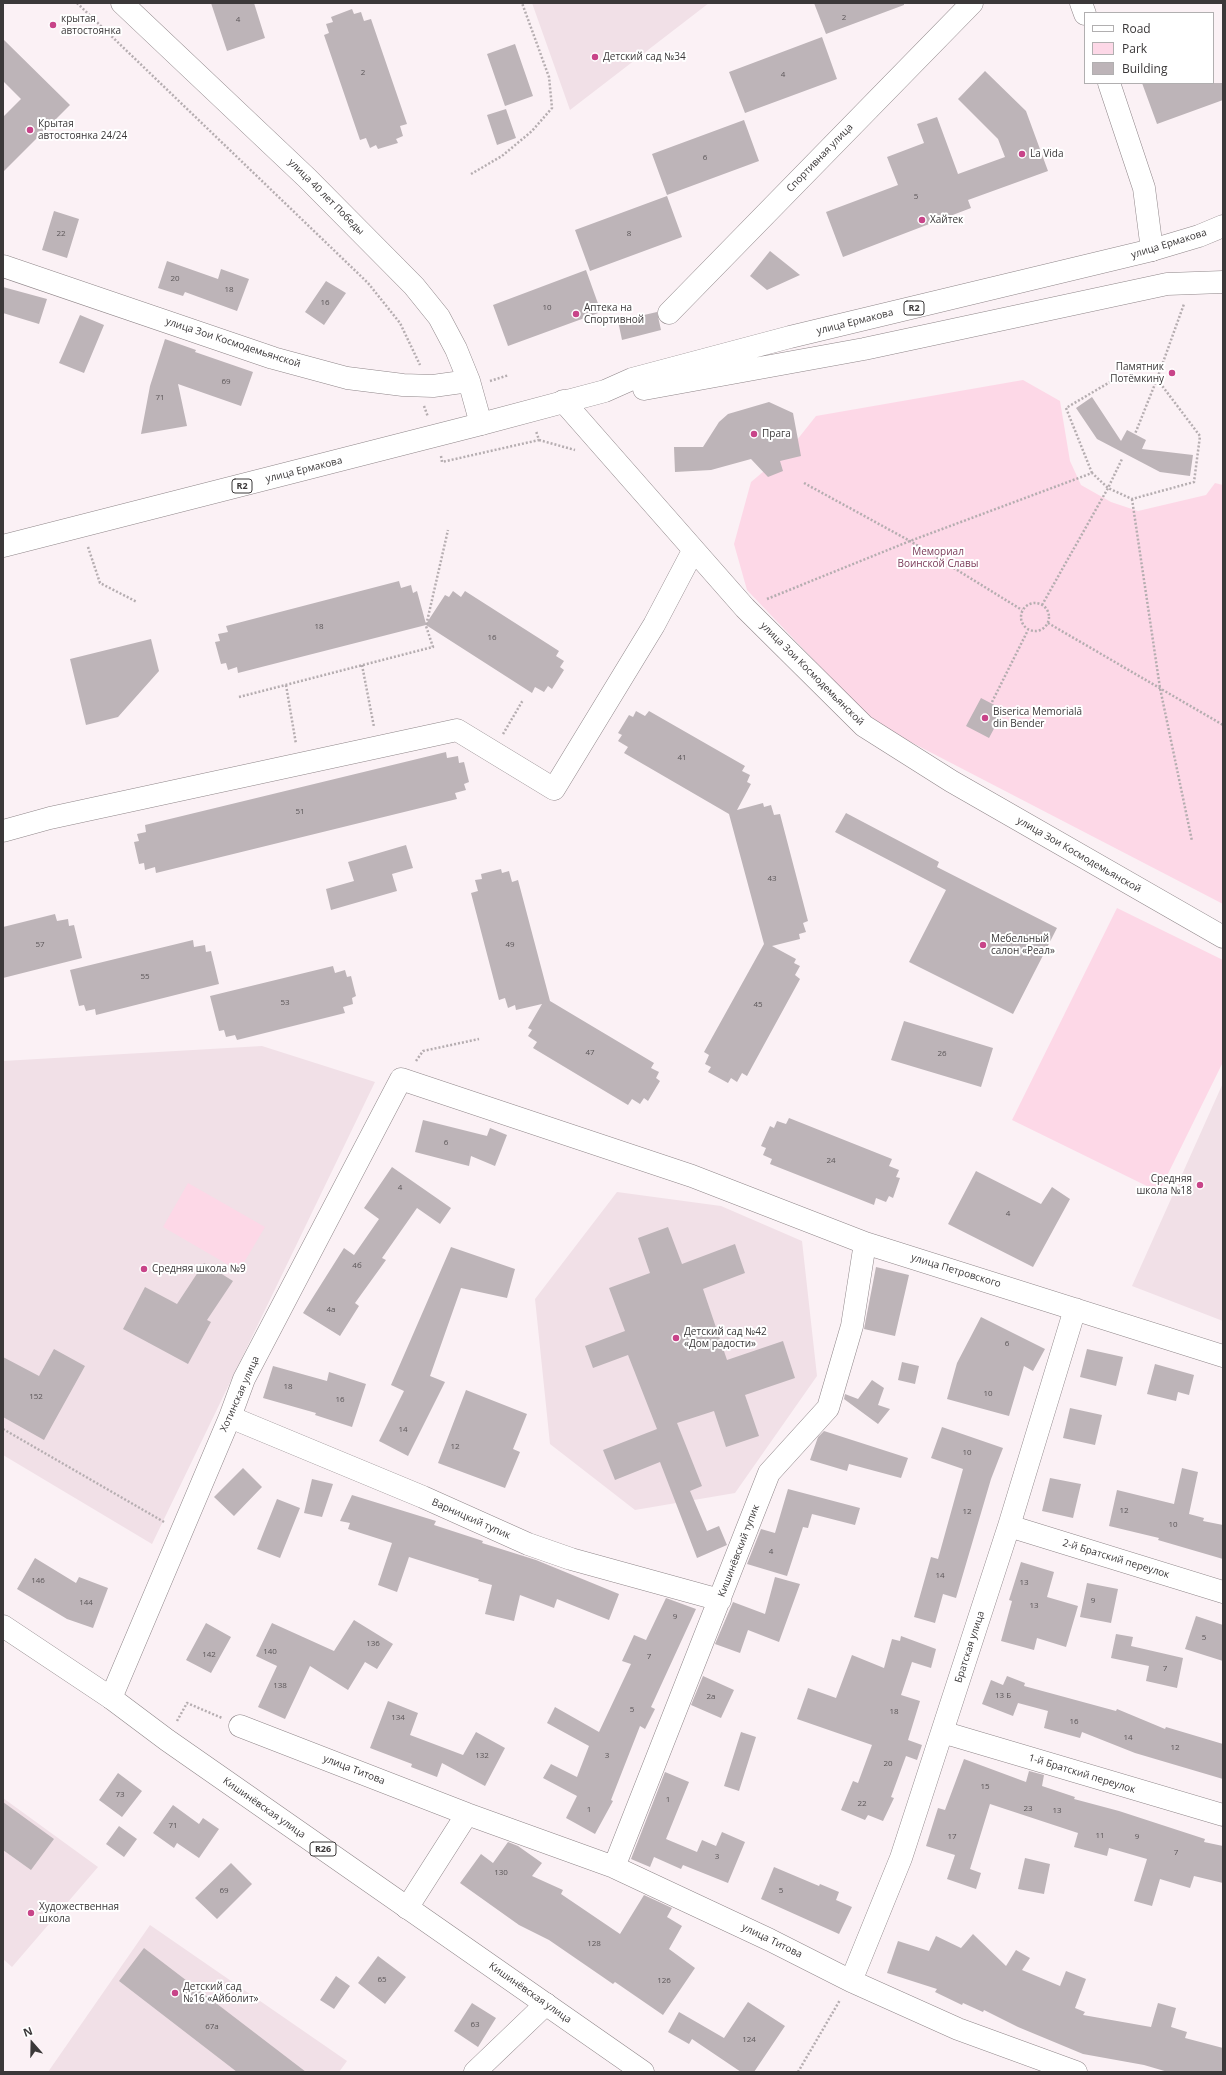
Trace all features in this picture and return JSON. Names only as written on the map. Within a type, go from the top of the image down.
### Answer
[{"type":"street","name":"улица 40 лет Победы","points":[[122,3],[308,178],[414,286],[439,317],[456,349],[469,381],[481,424]]},
{"type":"street","name":"Спортивная улица","points":[[669,313],[972,3]]},
{"type":"street","points":[[1109,84],[1144,188],[1152,250]]},
{"type":"street","name":"улица Ермакова","points":[[3,546],[481,424],[605,391],[632,379],[790,338],[1152,250],[1199,236],[1223,226]]},
{"type":"street","name":"улица Зои Космодемьянской","points":[[3,266],[266,355],[347,378],[403,385],[433,386],[469,381]]},
{"type":"street","name":"улица Ермакова","points":[[605,391],[634,391],[864,349],[1167,284],[1223,282]]},
{"type":"street","name":"улица Зои Космодемьянской","points":[[563,402],[745,608],[864,726],[951,781],[1223,937]]},
{"type":"street","points":[[3,831],[50,818],[457,730],[554,789],[654,625],[693,550]]},
{"type":"street","name":"улица Петровского","points":[[402,1079],[692,1176],[865,1243],[1223,1356]]},
{"type":"street","name":"Хотинская улица","points":[[111,1698],[230,1417],[244,1379],[402,1079]]},
{"type":"street","name":"Кишинёвский тупик","points":[[614,1867],[720,1600],[736,1553],[769,1473],[828,1408],[852,1326],[865,1243]]},
{"type":"street","name":"Братская улица","points":[[851,1981],[900,1858],[942,1732],[1009,1526],[1075,1309]]},
{"type":"street","name":"Варницкий тупик","points":[[230,1417],[423,1497],[528,1544],[571,1559],[720,1600]]},
{"type":"street","name":"2-й Братский переулок","points":[[1009,1526],[1223,1592]]},
{"type":"street","name":"Кишинёвская улица","points":[[3,1626],[111,1698],[166,1740],[643,2072]]},
{"type":"street","name":"улица Титова","points":[[240,1726],[467,1814],[614,1867],[770,1940],[851,1981],[958,2029],[1076,2072]]},
{"type":"street","name":"1-й Братский переулок","points":[[942,1732],[1223,1815]]},
{"type":"street","points":[[407,1908],[467,1814]]},
{"type":"street","points":[[475,2072],[546,2004]]},
{"type":"path","points":[[77,3],[368,283],[400,323],[421,368]]},
{"type":"path","points":[[471,174],[502,156],[532,131],[552,108],[549,77],[522,3]]},
{"type":"path","points":[[1135,434],[1185,302],[1167,284]]},
{"type":"path","points":[[1157,379],[1200,436],[1194,482],[1132,499],[1108,488],[1092,473],[1066,408],[1110,382],[1157,379]]},
{"type":"path","points":[[539,440],[575,450]]},
{"type":"path","points":[[1042,604],[1108,488],[1122,459]]},
{"type":"path","points":[[767,599],[910,541],[1092,473]]},
{"type":"path","points":[[804,483],[910,541],[1022,610]]},
{"type":"path","points":[[1132,499],[1160,688],[1192,841]]},
{"type":"path","points":[[80,527],[100,583],[137,602]]},
{"type":"path","points":[[239,697],[433,647],[426,626],[448,530]]},
{"type":"path","points":[[1029,604],[1042,604],[1049,615],[1048,623],[1041,630],[1032,631],[1022,623],[1022,610],[1029,604]]},
{"type":"path","points":[[1048,623],[1223,725]]},
{"type":"path","points":[[992,702],[1028,629]]},
{"type":"path","points":[[362,665],[377,747]]},
{"type":"path","points":[[286,685],[300,764]]},
{"type":"path","points":[[493,752],[523,700]]},
{"type":"path","points":[[402,1079],[423,1051],[479,1038]]},
{"type":"path","points":[[3,1429],[180,1532]]},
{"type":"path","points":[[187,1703],[240,1726]]},
{"type":"path","points":[[798,2072],[851,1981]]},
{"type":"shaded area","name":"Детский сад №34","points":[[532,3],[709,3],[570,110]]},
{"type":"shaded area","name":"Средняя школа №9","points":[[262,1046],[375,1082],[152,1544],[3,1455],[3,1061]]},
{"type":"shaded area","name":"Средняя школа №18","points":[[1223,1083],[1223,1321],[1132,1286]]},
{"type":"shaded area","name":"Детский сад №42 «Дом радости»","points":[[617,1192],[721,1206],[802,1241],[817,1376],[735,1493],[635,1510],[550,1444],[535,1299]]},
{"type":"shaded area","name":"Художественная школа","points":[[3,1798],[98,1867],[12,1967],[3,1959]]},
{"type":"shaded area","name":"Детский сад №16 «Айболит»","points":[[150,1925],[347,2061],[339,2072],[48,2072]]},
{"type":"green space","name":"Мемориал Воинской Славы","points":[[1023,380],[1060,401],[1070,461],[1081,485],[1111,502],[1138,511],[1206,495],[1215,483],[1223,485],[1223,904],[874,723],[747,590],[734,544],[751,482],[789,450],[816,416]]},
{"type":"green space","points":[[1117,908],[1223,960],[1223,1062],[1159,1192],[1012,1120]]},
{"type":"green space","points":[[188,1183],[265,1227],[239,1271],[163,1227]]},
{"type":"building","points":[[211,3],[254,3],[265,38],[227,51]]},
{"type":"building","points":[[814,3],[904,3],[904,5],[826,34]]},
{"type":"building","points":[[352,9],[354,14],[361,12],[364,21],[371,19],[407,124],[400,126],[403,136],[396,139],[398,143],[378,149],[376,145],[370,148],[366,138],[360,140],[324,35],[329,33],[326,24],[333,22],[331,17]]},
{"type":"building","points":[[822,37],[837,79],[745,113],[729,72]]},
{"type":"building","points":[[3,39],[70,105],[3,172],[3,117],[21,99],[3,81]]},
{"type":"building","points":[[515,44],[533,96],[505,106],[487,54]]},
{"type":"building","points":[[985,71],[1026,111],[1048,171],[968,200],[971,208],[843,257],[826,212],[898,185],[887,157],[924,143],[917,124],[937,117],[958,174],[1005,157],[998,139],[958,99]]},
{"type":"building","points":[[1223,83],[1223,100],[1157,124],[1142,84]]},
{"type":"building","points":[[506,109],[516,138],[497,145],[487,115]]},
{"type":"building","points":[[744,120],[759,161],[667,195],[652,154]]},
{"type":"building","points":[[667,196],[682,237],[590,271],[575,230]]},
{"type":"building","points":[[54,211],[79,219],[67,258],[42,250]]},
{"type":"building","points":[[770,251],[800,275],[767,290],[750,276]]},
{"type":"building","points":[[167,261],[218,279],[221,269],[249,279],[237,311],[185,292],[183,296],[158,288]]},
{"type":"building","points":[[586,270],[601,312],[508,346],[493,305]]},
{"type":"building","points":[[326,281],[346,293],[324,325],[305,312]]},
{"type":"building","points":[[3,287],[47,299],[39,324],[3,313]]},
{"type":"building","points":[[657,312],[661,330],[622,340],[618,321]]},
{"type":"building","points":[[80,315],[104,325],[84,373],[59,363]]},
{"type":"building","points":[[165,339],[196,350],[195,352],[253,372],[241,406],[178,384],[187,426],[141,434],[150,386]]},
{"type":"building","points":[[1092,397],[1121,441],[1127,430],[1146,440],[1142,449],[1193,455],[1190,476],[1160,472],[1097,439],[1076,408]]},
{"type":"building","name":"Прага","points":[[769,402],[793,413],[801,456],[780,461],[783,471],[768,477],[751,459],[711,470],[675,472],[674,447],[703,447],[719,422],[728,414]]},
{"type":"building","points":[[399,581],[401,588],[411,585],[413,593],[417,591],[426,624],[445,595],[449,597],[453,591],[461,597],[465,591],[559,651],[556,656],[564,661],[560,667],[564,670],[552,689],[548,686],[544,692],[535,687],[532,693],[426,625],[238,673],[237,667],[228,670],[226,663],[221,664],[215,642],[220,641],[218,634],[228,632],[226,626]]},
{"type":"building","points":[[151,639],[159,671],[118,717],[86,725],[70,659]]},
{"type":"building","name":"Biserica Memorială din Bender","points":[[981,698],[1004,710],[989,738],[966,726]]},
{"type":"building","points":[[636,711],[645,716],[649,711],[745,766],[742,771],[750,775],[747,782],[751,784],[737,810],[763,803],[764,807],[771,805],[774,815],[780,814],[808,921],[803,923],[806,932],[799,934],[800,939],[772,946],[796,959],[794,963],[800,966],[795,975],[800,979],[747,1076],[742,1073],[737,1082],[731,1078],[728,1083],[708,1072],[711,1067],[705,1064],[709,1055],[704,1052],[764,944],[729,814],[624,753],[628,747],[618,741],[622,735],[618,733],[629,715],[633,717]]},
{"type":"building","points":[[446,752],[447,758],[458,756],[459,763],[464,762],[469,782],[464,784],[466,790],[455,793],[457,799],[156,873],[155,867],[145,870],[144,863],[139,864],[134,842],[139,841],[137,834],[146,832],[145,825]]},
{"type":"building","name":"Мебельный салон «Реал»","points":[[846,813],[939,862],[937,867],[1057,928],[1013,1014],[909,962],[946,890],[835,832]]},
{"type":"building","points":[[406,845],[413,868],[392,874],[397,891],[331,910],[326,889],[354,881],[348,862]]},
{"type":"building","points":[[501,869],[502,873],[509,871],[512,882],[518,880],[550,1001],[654,1063],[651,1068],[659,1072],[656,1078],[660,1081],[648,1101],[644,1098],[640,1104],[632,1099],[628,1105],[533,1048],[537,1042],[528,1036],[532,1030],[528,1028],[542,1004],[516,1010],[515,1005],[508,1008],[505,998],[499,1000],[471,893],[478,891],[475,880],[482,879],[481,874]]},
{"type":"building","points":[[55,914],[57,921],[68,919],[69,926],[74,925],[82,958],[3,978],[3,927]]},
{"type":"building","points":[[193,940],[194,947],[205,945],[206,952],[211,951],[219,984],[96,1015],[95,1009],[86,1011],[84,1005],[79,1006],[70,970]]},
{"type":"building","points":[[333,966],[335,973],[345,970],[347,977],[351,976],[356,996],[352,998],[353,1004],[343,1007],[345,1013],[237,1040],[235,1035],[226,1037],[224,1030],[219,1031],[210,996]]},
{"type":"building","points":[[904,1021],[993,1048],[981,1087],[891,1060]]},
{"type":"building","points":[[789,1118],[892,1159],[889,1166],[899,1170],[896,1177],[900,1178],[893,1198],[889,1196],[886,1202],[876,1198],[874,1205],[770,1164],[772,1159],[763,1155],[766,1148],[761,1146],[770,1126],[774,1128],[777,1121],[786,1124]]},
{"type":"building","points":[[423,1120],[487,1136],[490,1128],[507,1135],[495,1166],[471,1156],[469,1166],[415,1152]]},
{"type":"building","points":[[392,1167],[451,1208],[440,1224],[417,1208],[382,1258],[386,1260],[355,1303],[359,1306],[340,1336],[303,1313],[344,1248],[354,1255],[379,1219],[364,1208]]},
{"type":"building","points":[[976,1171],[1041,1204],[1052,1187],[1070,1199],[1033,1267],[948,1224]]},
{"type":"building","points":[[668,1227],[682,1264],[735,1244],[745,1273],[703,1289],[727,1360],[783,1341],[795,1378],[745,1395],[759,1436],[726,1447],[714,1411],[677,1423],[702,1486],[690,1491],[707,1531],[719,1526],[727,1545],[697,1558],[660,1462],[615,1480],[603,1450],[657,1429],[628,1355],[593,1368],[585,1346],[625,1331],[609,1288],[650,1273],[638,1238]]},
{"type":"building","points":[[451,1247],[515,1269],[507,1298],[461,1288],[430,1376],[445,1382],[408,1456],[379,1441],[404,1391],[391,1385]]},
{"type":"building","points":[[204,1263],[233,1281],[207,1320],[211,1322],[188,1364],[123,1329],[145,1287],[177,1304]]},
{"type":"building","points":[[876,1267],[909,1275],[895,1336],[864,1329]]},
{"type":"building","points":[[981,1317],[1045,1349],[1033,1371],[1024,1366],[1009,1416],[947,1399],[957,1363]]},
{"type":"building","points":[[54,1349],[85,1366],[44,1440],[3,1417],[3,1357],[39,1376]]},
{"type":"building","points":[[1087,1349],[1123,1357],[1116,1386],[1080,1377]]},
{"type":"building","points":[[902,1362],[919,1366],[915,1384],[898,1380]]},
{"type":"building","points":[[1155,1364],[1194,1375],[1189,1395],[1178,1392],[1176,1401],[1147,1394]]},
{"type":"building","points":[[273,1366],[327,1381],[329,1372],[366,1384],[352,1427],[315,1415],[316,1413],[263,1398]]},
{"type":"building","points":[[872,1380],[884,1388],[878,1405],[890,1409],[878,1424],[844,1399],[845,1394],[858,1399]]},
{"type":"building","points":[[466,1390],[527,1414],[513,1449],[520,1452],[505,1488],[438,1463]]},
{"type":"building","points":[[1070,1408],[1102,1415],[1095,1445],[1063,1438]]},
{"type":"building","points":[[942,1427],[1003,1448],[991,1479],[956,1598],[943,1594],[935,1623],[914,1617],[931,1557],[938,1559],[963,1469],[931,1458]]},
{"type":"building","points":[[824,1431],[908,1458],[901,1478],[849,1464],[847,1471],[810,1460],[818,1437]]},
{"type":"building","points":[[243,1468],[262,1487],[234,1516],[214,1497]]},
{"type":"building","points":[[1182,1468],[1198,1472],[1189,1514],[1204,1518],[1203,1521],[1223,1525],[1223,1559],[1158,1540],[1159,1538],[1109,1526],[1117,1490],[1174,1504]]},
{"type":"building","points":[[1050,1478],[1081,1484],[1073,1518],[1042,1511]]},
{"type":"building","points":[[312,1479],[333,1484],[322,1517],[304,1513]]},
{"type":"building","points":[[788,1489],[860,1508],[855,1525],[812,1514],[808,1528],[803,1527],[787,1576],[747,1564],[761,1529],[775,1533]]},
{"type":"building","points":[[352,1495],[436,1521],[434,1525],[483,1541],[482,1543],[536,1560],[619,1594],[609,1620],[557,1599],[554,1608],[520,1595],[514,1621],[485,1614],[492,1585],[478,1581],[479,1579],[409,1557],[397,1592],[378,1585],[392,1543],[348,1529],[350,1523],[340,1521]]},
{"type":"building","points":[[277,1499],[300,1508],[280,1558],[257,1549]]},
{"type":"building","points":[[35,1558],[76,1583],[79,1577],[108,1588],[93,1628],[67,1619],[17,1589]]},
{"type":"building","points":[[1021,1562],[1054,1572],[1047,1597],[1078,1606],[1066,1647],[1037,1638],[1034,1650],[1001,1641],[1012,1601],[1009,1600]]},
{"type":"building","points":[[775,1577],[800,1584],[779,1642],[748,1630],[740,1653],[715,1644],[733,1602],[765,1614]]},
{"type":"building","points":[[1087,1583],[1118,1589],[1111,1623],[1080,1617]]},
{"type":"building","points":[[666,1598],[696,1609],[651,1707],[655,1709],[645,1729],[640,1726],[611,1800],[613,1801],[595,1834],[566,1818],[577,1796],[543,1778],[551,1764],[577,1777],[589,1746],[547,1723],[555,1707],[599,1732],[631,1664],[622,1661],[634,1635],[646,1640]]},
{"type":"building","points":[[1196,1616],[1223,1625],[1223,1661],[1185,1649]]},
{"type":"building","points":[[354,1620],[393,1644],[377,1669],[365,1662],[348,1690],[310,1666],[285,1719],[258,1707],[277,1666],[256,1656],[272,1623],[334,1651]]},
{"type":"building","points":[[206,1623],[231,1637],[211,1673],[186,1660]]},
{"type":"building","points":[[1116,1634],[1133,1637],[1131,1646],[1183,1658],[1177,1688],[1146,1681],[1149,1666],[1111,1658]]},
{"type":"building","points":[[901,1636],[936,1649],[931,1668],[912,1662],[901,1695],[920,1701],[908,1740],[922,1745],[917,1760],[906,1756],[891,1797],[894,1798],[883,1821],[868,1815],[865,1820],[841,1810],[853,1781],[858,1783],[872,1745],[797,1719],[808,1688],[836,1698],[852,1655],[884,1668],[892,1639],[900,1641]]},
{"type":"building","points":[[703,1676],[734,1690],[721,1718],[691,1705]]},
{"type":"building","points":[[1007,1676],[1025,1683],[1024,1686],[1116,1711],[1117,1709],[1165,1729],[1166,1727],[1223,1744],[1223,1779],[1135,1753],[1082,1732],[1080,1738],[1044,1728],[1048,1711],[1018,1703],[1013,1716],[982,1704],[991,1680],[1003,1685]]},
{"type":"building","points":[[388,1701],[418,1713],[410,1735],[463,1755],[476,1732],[505,1748],[485,1786],[442,1763],[437,1777],[411,1767],[412,1764],[370,1748]]},
{"type":"building","points":[[741,1732],[756,1737],[739,1791],[724,1786]]},
{"type":"building","points":[[964,1759],[1026,1782],[1029,1771],[1044,1775],[1042,1786],[1075,1797],[1074,1799],[1119,1811],[1205,1839],[1204,1842],[1223,1846],[1223,1883],[1194,1876],[1190,1888],[1160,1879],[1152,1906],[1134,1901],[1147,1859],[1109,1848],[1107,1856],[1074,1847],[1078,1833],[990,1804],[970,1869],[981,1873],[976,1889],[947,1879],[955,1855],[926,1846],[938,1808],[945,1810]]},
{"type":"building","points":[[665,1772],[689,1782],[666,1839],[697,1852],[702,1840],[716,1846],[722,1832],[745,1842],[728,1883],[683,1865],[681,1869],[654,1857],[650,1867],[631,1859]]},
{"type":"building","points":[[118,1773],[142,1791],[122,1817],[99,1800]]},
{"type":"building","points":[[3,1802],[54,1839],[31,1870],[3,1850]]},
{"type":"building","points":[[173,1805],[199,1824],[203,1818],[219,1829],[199,1858],[177,1843],[174,1848],[153,1833]]},
{"type":"building","points":[[119,1826],[137,1839],[124,1857],[106,1844]]},
{"type":"building","points":[[508,1842],[518,1846],[542,1863],[532,1876],[563,1890],[561,1894],[620,1934],[644,1895],[672,1908],[667,1917],[682,1926],[669,1949],[695,1968],[663,2015],[615,1982],[613,1984],[549,1940],[519,1925],[460,1883],[481,1854],[493,1863]]},
{"type":"building","points":[[1025,1858],[1050,1864],[1044,1894],[1018,1889]]},
{"type":"building","points":[[231,1863],[252,1884],[217,1919],[195,1898]]},
{"type":"building","points":[[774,1867],[819,1886],[820,1884],[839,1892],[836,1900],[852,1907],[839,1934],[761,1899]]},
{"type":"building","points":[[973,1934],[1006,1966],[1016,1950],[1030,1958],[1022,1970],[1060,1986],[1066,1971],[1086,1979],[1075,2008],[1085,2012],[1083,2015],[1151,2027],[1158,2003],[1176,2008],[1171,2027],[1187,2032],[1185,2038],[1223,2048],[1223,2072],[1168,2072],[1144,2065],[1083,2054],[1018,2027],[984,2010],[983,2012],[963,2003],[962,2005],[935,1992],[937,1989],[887,1973],[898,1941],[929,1951],[936,1936],[961,1948]]},
{"type":"building","points":[[144,1948],[306,2072],[237,2072],[119,1981]]},
{"type":"building","points":[[378,1956],[406,1977],[385,2004],[358,1983]]},
{"type":"building","points":[[336,1976],[350,1986],[334,2009],[320,2000]]},
{"type":"building","points":[[748,2002],[785,2026],[754,2072],[741,2072],[692,2039],[689,2044],[668,2032],[679,2012],[724,2038]]},
{"type":"building","points":[[472,2003],[496,2018],[478,2047],[454,2031]]},
{"type":"place","name":"крытая автостоянка","points":[[53,25]]},
{"type":"place","name":"Детский сад №34","points":[[595,57]]},
{"type":"place","name":"Крытая автостоянка 24/24","points":[[30,130]]},
{"type":"place","name":"La Vida","points":[[1022,154]]},
{"type":"place","name":"Хайтек","points":[[922,220]]},
{"type":"place","name":"Аптека на Спортивной","points":[[576,314]]},
{"type":"place","name":"Памятник Потёмкину","points":[[1172,373]]},
{"type":"place","name":"Прага","points":[[754,434]]},
{"type":"place","name":"Biserica Memorială din Bender","points":[[985,718]]},
{"type":"place","name":"Мебельный салон «Реал»","points":[[983,945]]},
{"type":"place","name":"Средняя школа №18","points":[[1200,1185]]},
{"type":"place","name":"Средняя школа №9","points":[[144,1269]]},
{"type":"place","name":"Детский сад №42 «Дом радости»","points":[[676,1338]]},
{"type":"place","name":"Художественная школа","points":[[31,1913]]},
{"type":"place","name":"Детский сад №16 «Айболит»","points":[[175,1993]]}]
